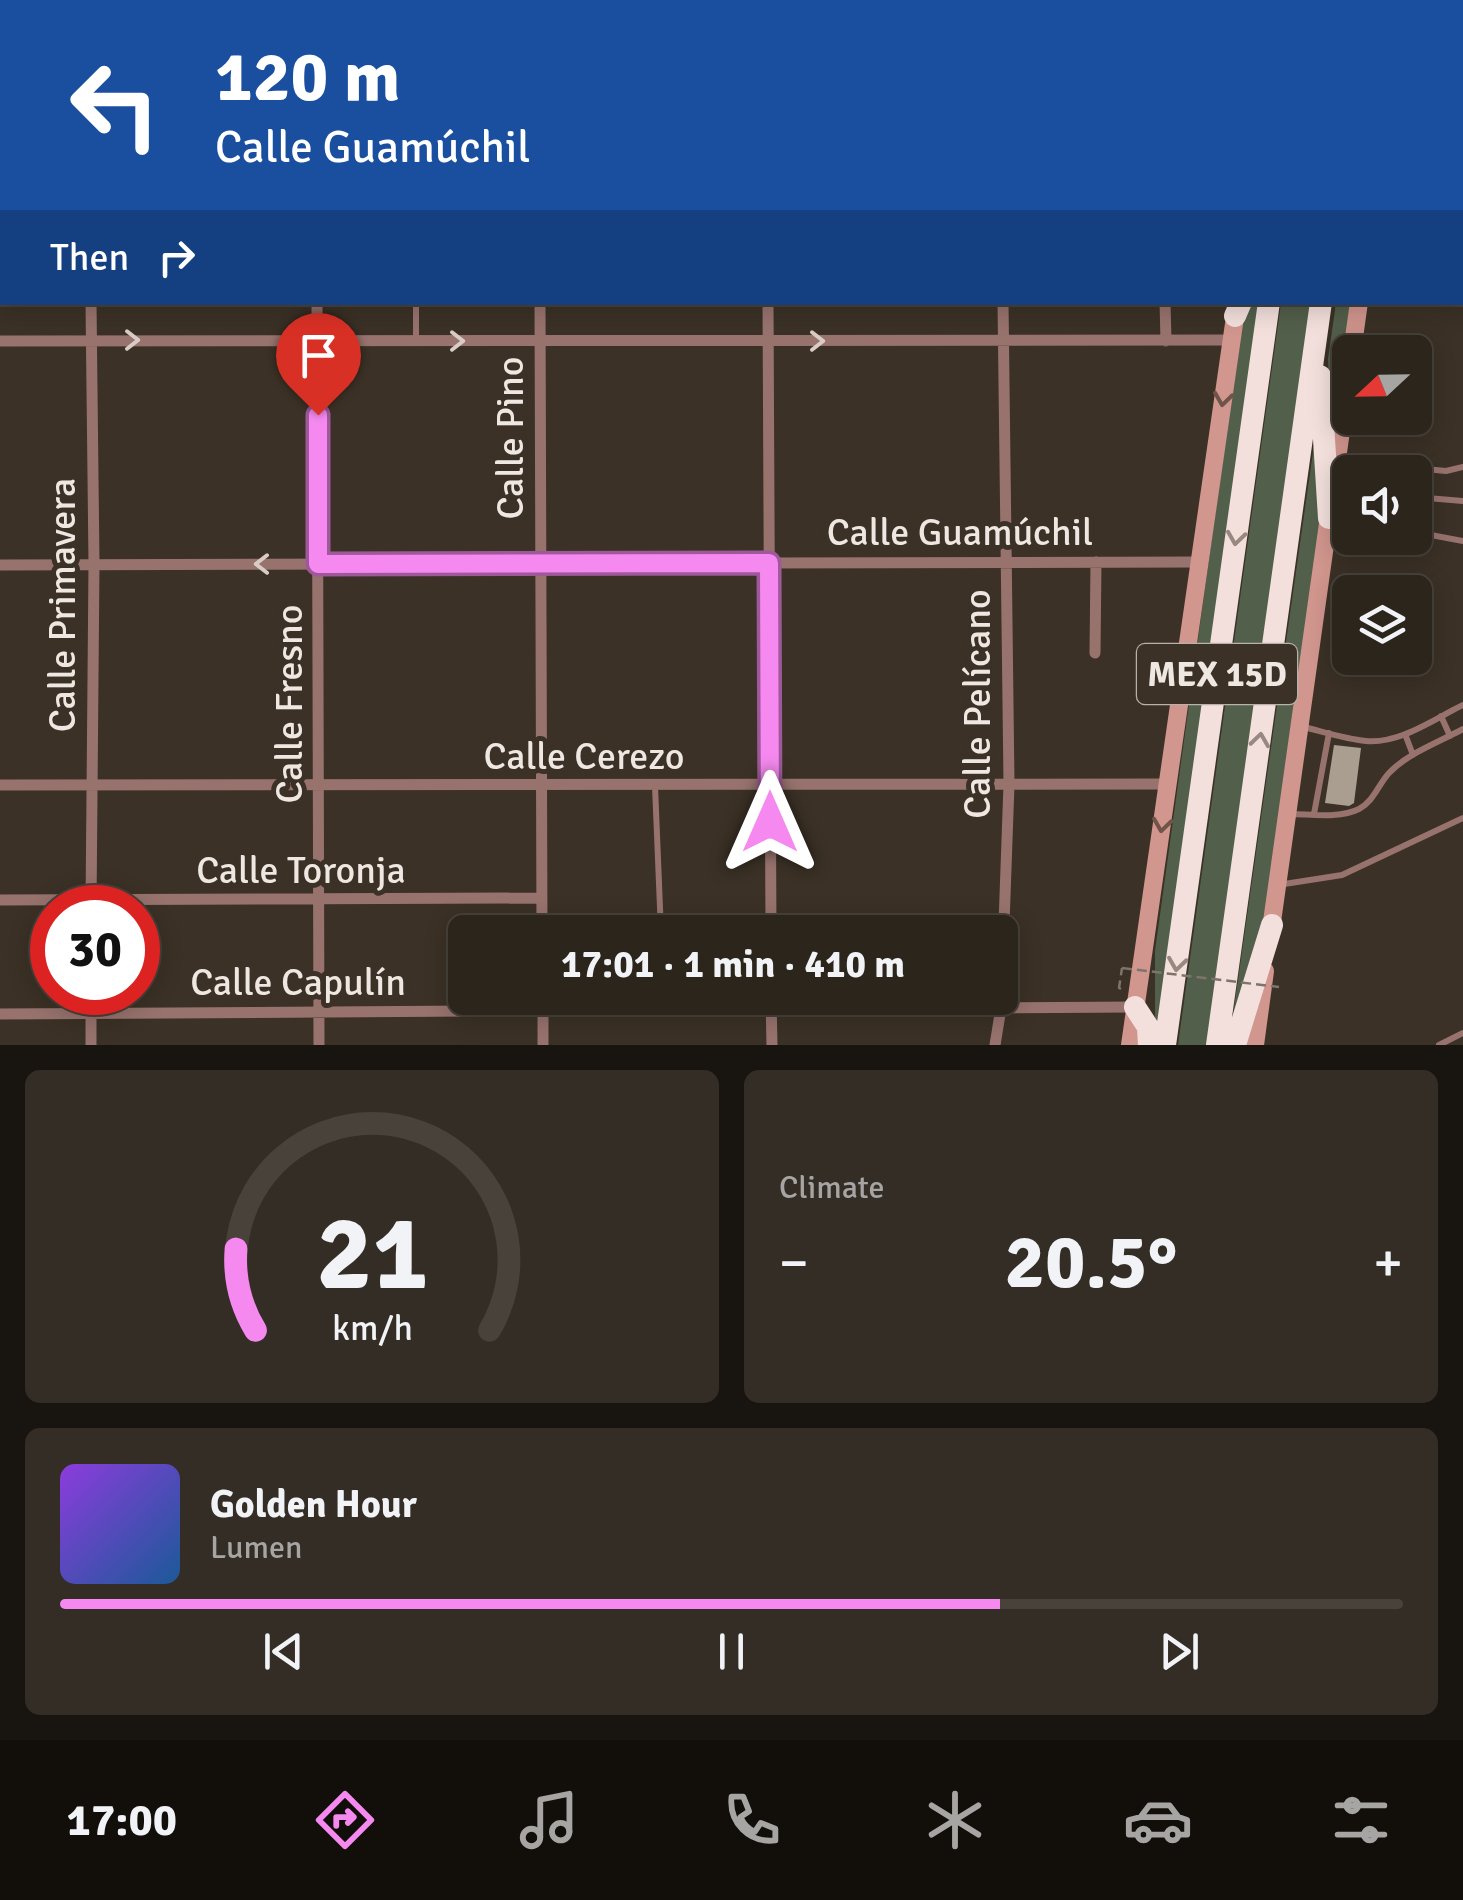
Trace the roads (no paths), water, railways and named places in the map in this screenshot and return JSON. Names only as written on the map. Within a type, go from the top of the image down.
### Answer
[{"type":"highway","name":"MEX 15D","points":[[1165,1045],[1269,305]]},
{"type":"highway","name":"MEX 15D","points":[[1217,1045],[1321,305]]},
{"type":"highway","points":[[1318,327],[1333,455]]},
{"type":"highway","points":[[1235,1045],[1272,925]]},
{"type":"highway","points":[[1135,1008],[1148,1027],[1149,1045]]},
{"type":"main road","points":[[1354,335],[1359,305]]},
{"type":"main road","points":[[1130,1045],[1238,307]]},
{"type":"main road","points":[[1255,1045],[1300,726],[1333,555]]},
{"type":"street","name":"Calle Primavera","points":[[91,305],[91,885]]},
{"type":"street","name":"Calle Fresno","points":[[317,305],[319,1045]]},
{"type":"street","name":"Calle Pino","points":[[540,305],[542,915]]},
{"type":"street","points":[[768,305],[771,915]]},
{"type":"street","name":"Calle Pelícano","points":[[1003,915],[1008,784],[1004,305]]},
{"type":"street","points":[[1166,305],[1166,341]]},
{"type":"street","points":[[0,341],[1232,340]]},
{"type":"street","points":[[1094,654],[1096,562]]},
{"type":"street","name":"Calle Guamúchil","points":[[0,565],[1200,562]]},
{"type":"street","name":"Calle Cerezo","points":[[0,785],[1168,784]]},
{"type":"street","name":"Calle Toronja","points":[[160,903],[542,898]]},
{"type":"street","name":"Calle Toronja","points":[[0,900],[30,901]]},
{"type":"street","name":"Calle Capulín","points":[[1018,1008],[1135,1008]]},
{"type":"street","name":"Calle Capulín","points":[[160,1013],[448,1012]]},
{"type":"street","name":"Calle Capulín","points":[[0,1014],[30,1014]]},
{"type":"street","points":[[91,1015],[91,1045]]},
{"type":"street","points":[[543,1015],[544,1045]]},
{"type":"street","points":[[772,1015],[772,1045]]},
{"type":"street","name":"Calle Pelícano","points":[[995,1045],[999,1015]]},
{"type":"lane","points":[[416,305],[416,341]]},
{"type":"lane","points":[[1432,469],[1463,467]]},
{"type":"lane","points":[[1432,498],[1463,501]]},
{"type":"lane","points":[[1432,535],[1463,541]]},
{"type":"lane","points":[[1300,726],[1367,741],[1405,734],[1463,705]]},
{"type":"lane","points":[[1442,716],[1450,736]]},
{"type":"lane","points":[[1288,814],[1344,814],[1358,809],[1370,801],[1389,773],[1413,755],[1463,730]]},
{"type":"lane","points":[[1314,814],[1329,733]]},
{"type":"lane","points":[[1405,734],[1413,755]]},
{"type":"lane","points":[[654,786],[660,915]]},
{"type":"lane","points":[[1277,886],[1342,875],[1460,822]]},
{"type":"lane","points":[[1439,1045],[1463,1033]]}]
